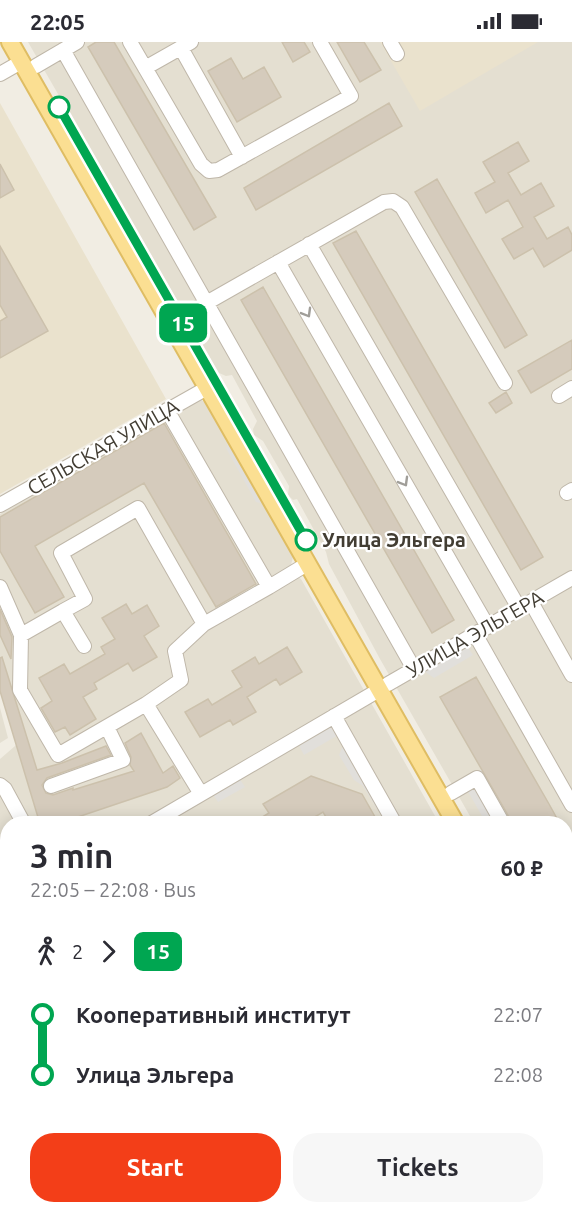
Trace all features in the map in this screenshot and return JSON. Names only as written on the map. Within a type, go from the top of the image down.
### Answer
[{"type":"main road","points":[[10,42],[29,64],[384,687],[452,816]]},
{"type":"main road","points":[[22,42],[29,64]]},
{"type":"main road","points":[[211,385],[308,564],[464,816]]},
{"type":"street","points":[[0,74],[63,50],[77,42]]},
{"type":"street","points":[[130,42],[201,164],[209,171],[218,170],[351,96],[320,42]]},
{"type":"street","points":[[145,68],[186,45],[242,157]]},
{"type":"street","points":[[63,50],[414,669]]},
{"type":"street","points":[[175,321],[384,202],[393,201],[402,207],[505,383]]},
{"type":"street","points":[[309,244],[525,605],[572,675]]},
{"type":"street","points":[[278,262],[488,627]]},
{"type":"street","name":"СЕЛЬСКАЯ УЛИЦА","points":[[0,505],[211,385]]},
{"type":"street","points":[[560,396],[572,388]]},
{"type":"street","points":[[167,410],[269,587]]},
{"type":"street","points":[[21,635],[85,599],[61,553],[138,508],[204,624]]},
{"type":"street","points":[[0,587],[21,635],[20,690],[58,755],[146,704],[180,680],[176,651],[204,624],[308,564]]},
{"type":"street","name":"УЛИЦА ЭЛЬГЕРА","points":[[166,816],[572,578]]},
{"type":"street","points":[[63,611],[84,646]]},
{"type":"street","points":[[475,634],[572,805]]},
{"type":"street","points":[[146,704],[201,794]]},
{"type":"street","points":[[334,716],[390,816]]},
{"type":"street","points":[[51,786],[123,760],[107,727]]},
{"type":"street","points":[[451,793],[477,778],[498,816]]},
{"type":"street","points":[[0,785],[5,789],[20,816]]},
{"type":"shaded area","points":[[28,42],[572,42],[572,816],[470,816],[380,659],[297,499],[293,500],[288,495],[289,486],[263,441],[254,435],[253,429],[257,421],[232,375],[226,376],[219,373]]},
{"type":"shaded area","points":[[380,42],[538,42],[420,111]]},
{"type":"shaded area","points":[[0,103],[166,399],[0,494]]},
{"type":"shaded area","points":[[201,400],[208,404],[290,549],[293,557],[291,565],[286,570],[301,579],[435,816],[0,816],[0,759],[22,740],[0,678],[0,514],[195,401]]},
{"type":"shaded area","points":[[229,440],[264,504],[256,502],[226,448]]},
{"type":"shaded area","points":[[467,646],[473,655],[434,678],[424,671]]},
{"type":"shaded area","points":[[0,708],[8,738],[0,743]]},
{"type":"shaded area","points":[[334,723],[340,734],[304,755],[298,744]]},
{"type":"shaded area","points":[[345,741],[383,814],[377,809],[363,786],[354,780],[339,755]]},
{"type":"shaded area","points":[[482,769],[509,816],[482,816],[462,781]]},
{"type":"shaded area","points":[[239,778],[245,787],[218,802],[212,793]]},
{"type":"building","points":[[96,42],[114,42],[216,217],[194,230],[88,47]]},
{"type":"building","points":[[282,42],[304,42],[310,52],[293,62]]},
{"type":"building","points":[[337,42],[364,42],[381,70],[360,82]]},
{"type":"building","points":[[231,58],[243,79],[264,67],[281,97],[237,122],[208,71]]},
{"type":"building","points":[[389,103],[402,126],[256,210],[244,188]]},
{"type":"building","points":[[518,142],[529,161],[508,173],[521,195],[541,183],[554,206],[534,217],[547,239],[568,227],[572,235],[572,250],[544,267],[533,248],[514,259],[502,239],[523,227],[508,200],[486,213],[475,193],[495,182],[483,162]]},
{"type":"building","points":[[0,164],[14,190],[0,198]]},
{"type":"building","points":[[437,179],[527,335],[505,348],[415,192]]},
{"type":"building","points":[[356,231],[543,557],[521,570],[333,243]]},
{"type":"building","points":[[0,246],[48,331],[0,358],[0,321],[7,317],[0,305]]},
{"type":"building","points":[[263,287],[454,620],[432,633],[241,300]]},
{"type":"building","points":[[572,340],[572,369],[531,393],[518,371]]},
{"type":"building","points":[[506,392],[512,403],[496,413],[489,403]]},
{"type":"building","points":[[164,423],[256,584],[216,607],[144,483],[35,546],[64,597],[35,613],[0,551],[0,517]]},
{"type":"building","points":[[126,604],[132,614],[147,605],[159,626],[144,636],[157,657],[133,671],[128,663],[94,683],[97,689],[83,697],[96,719],[70,735],[65,727],[55,732],[41,708],[52,701],[39,678],[64,664],[70,674],[105,654],[101,647],[115,639],[102,618]]},
{"type":"building","points":[[0,609],[12,637],[11,659],[0,635]]},
{"type":"building","points":[[287,647],[302,672],[280,685],[276,679],[247,697],[256,712],[233,725],[230,720],[200,737],[185,712],[208,699],[212,705],[242,687],[232,671],[255,657],[259,664]]},
{"type":"building","points":[[2,657],[37,770],[106,746],[111,755],[47,778],[42,785],[46,793],[53,795],[73,788],[73,790],[134,771],[130,765],[131,757],[125,743],[141,733],[163,773],[173,766],[180,778],[167,787],[81,816],[38,816],[0,691],[0,658]]},
{"type":"building","points":[[476,677],[555,816],[508,816],[440,697]]},
{"type":"building","points":[[311,776],[362,794],[374,816],[325,816],[323,812],[316,816],[264,816],[269,813],[263,804]]},
{"type":"bus line","name":"15","points":[[59,107],[306,540]]},
{"type":"place","name":"Улица Эльгера","points":[[306,540]]}]
